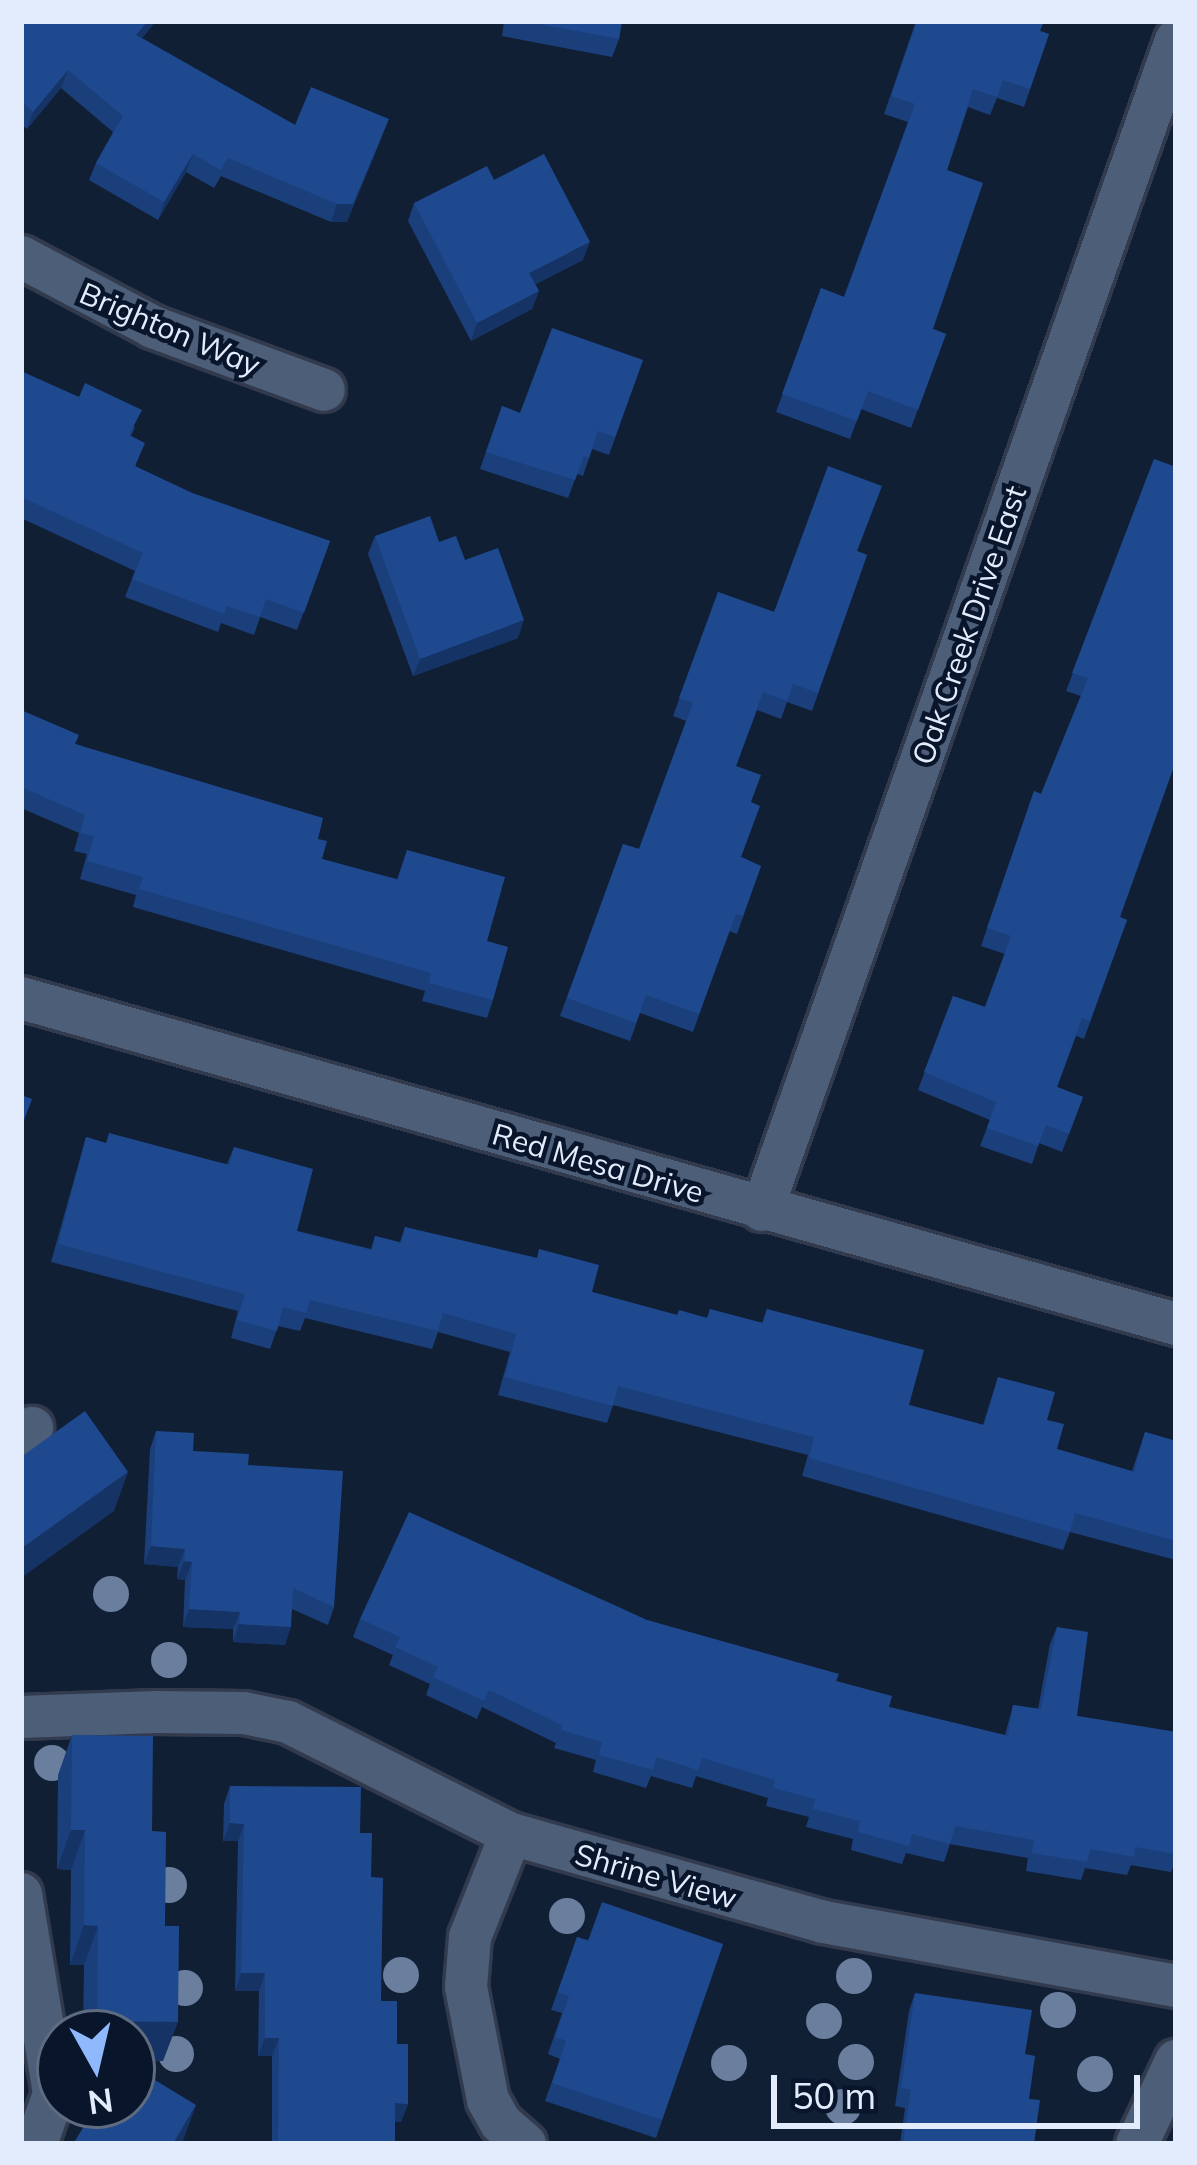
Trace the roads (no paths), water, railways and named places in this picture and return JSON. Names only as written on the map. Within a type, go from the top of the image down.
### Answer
[{"type":"street","name":"Oak Creek Drive East","points":[[762,1210],[1176,40]]},
{"type":"street","name":"Brighton Way","points":[[21,257],[153,327],[324,390]]},
{"type":"street","name":"Red Mesa Drive","points":[[21,998],[1176,1324]]},
{"type":"street","name":"Shrine View","points":[[21,1717],[156,1712],[244,1714],[288,1722],[512,1834],[824,1922],[1176,1986]]},
{"type":"street","points":[[512,1834],[470,1937],[466,1987],[488,2100],[501,2123],[525,2144]]},
{"type":"street","points":[[21,1894],[54,2094],[36,2144]]},
{"type":"street","points":[[1137,2144],[1176,2060]]}]
